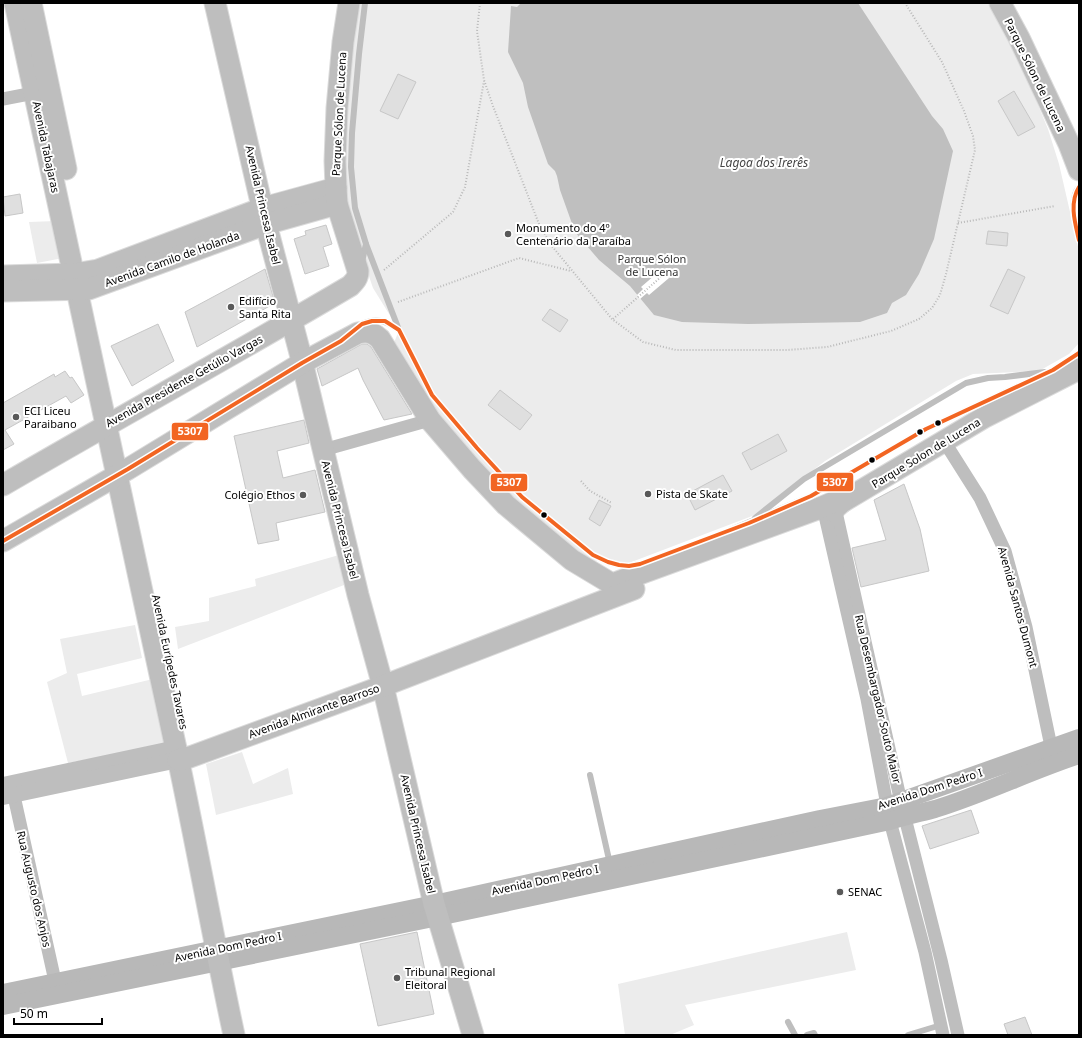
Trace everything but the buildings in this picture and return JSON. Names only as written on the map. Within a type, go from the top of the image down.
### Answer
[{"type":"main road","name":"Avenida Tabajaras","points":[[15,3],[34,94],[82,281]]},
{"type":"main road","name":"Avenida Tabajaras","points":[[31,3],[51,96],[82,281]]},
{"type":"main road","name":"Avenida Princesa Isabel","points":[[215,3],[265,216],[358,595],[381,680],[436,910],[473,1035]]},
{"type":"main road","name":"Parque Sólon de Lucena","points":[[349,3],[343,42],[337,108],[335,161],[358,271]]},
{"type":"main road","name":"Parque Sólon de Lucena","points":[[1000,3],[1019,38],[1069,144],[1079,170]]},
{"type":"main road","name":"Avenida Camilo de Holanda","points":[[3,290],[82,281],[265,216],[344,202]]},
{"type":"main road","name":"Avenida Presidente Getúlio Vargas","points":[[3,485],[350,286],[356,280],[358,271]]},
{"type":"main road","name":"Avenida Camilo de Holanda","points":[[3,276],[82,281]]},
{"type":"main road","name":"Avenida Eurípedes Tavares","points":[[82,281],[183,753],[223,954],[234,1035]]},
{"type":"main road","points":[[3,541],[122,472],[302,363],[341,341],[366,331],[377,336],[387,349],[430,420],[472,469],[506,505],[572,560],[614,590],[832,507]]},
{"type":"main road","name":"Parque Solon de Lucena","points":[[832,507],[983,418],[1078,366]]},
{"type":"main road","name":"Avenida Almirante Barroso","points":[[183,753],[381,680],[561,605],[614,590]]},
{"type":"main road","name":"Avenida Dom Pedro I","points":[[436,910],[610,865],[895,811],[935,809],[995,787],[1079,738]]},
{"type":"main road","name":"Avenida Dom Pedro I","points":[[1052,755],[1079,755]]},
{"type":"main road","name":"Avenida Dom Pedro I","points":[[3,993],[56,988],[223,954],[436,910],[895,811]]},
{"type":"main road","name":"Avenida Eurípedes Tavares","points":[[223,954],[248,1035]]},
{"type":"main road","name":"Avenida Dom Pedro I","points":[[3,1006],[56,988]]},
{"type":"street","points":[[3,99],[34,94]]},
{"type":"street","points":[[323,450],[430,420]]},
{"type":"street","name":"Avenida Santos Dumont","points":[[944,441],[980,498],[1005,551],[1026,627],[1052,755]]},
{"type":"street","name":"Rua Desembargador Souto Maior","points":[[832,507],[847,587],[942,1030]]},
{"type":"street","name":"Avenida Almirante Barroso","points":[[8,790],[183,753]]},
{"type":"street","name":"Rua Augusto dos Anjos","points":[[8,790],[56,988]]},
{"type":"street","name":"Rua Desembargador Souto Maior","points":[[895,811],[939,952],[958,1035]]},
{"type":"lane","points":[[365,3],[352,133],[351,167],[344,202],[366,244],[399,330],[432,395],[477,448],[522,497],[593,555],[608,562],[629,566],[640,564],[749,523],[811,496],[926,429],[1053,370]]},
{"type":"lane","points":[[1079,188],[1076,190],[1073,205],[1079,240]]},
{"type":"lane","points":[[358,271],[362,263],[366,244]]},
{"type":"lane","points":[[341,341],[362,324],[372,321],[384,321],[399,330]]},
{"type":"lane","points":[[749,523],[804,479],[966,383],[988,378],[1005,377],[1078,366]]},
{"type":"lane","points":[[590,775],[610,865]]},
{"type":"lane","points":[[788,1022],[795,1035]]},
{"type":"lane","points":[[908,1035],[942,1030]]},
{"type":"lane","points":[[807,1035],[814,1033],[815,1035]]},
{"type":"path","points":[[480,3],[477,31],[484,80],[492,106],[539,224],[551,245],[612,319],[642,342],[676,350],[787,350],[827,347],[891,331],[919,319],[932,308],[940,295],[976,150],[973,136],[964,111],[942,62],[905,3]]},
{"type":"path","points":[[378,276],[453,212],[465,187],[484,80]]},
{"type":"path","points":[[958,223],[1055,206]]},
{"type":"path","points":[[389,305],[519,258],[572,271]]},
{"type":"path","points":[[612,319],[662,276]]},
{"type":"path","points":[[581,481],[590,491],[612,504]]},
{"type":"green space","name":"Parque Sólon de Lucena","points":[[351,3],[992,3],[1007,31],[1048,129],[1059,164],[1079,251],[1079,343],[1069,354],[1039,371],[973,374],[956,381],[825,461],[765,511],[621,566],[588,559],[512,502],[427,401],[394,343],[399,330],[373,288],[340,192]]},
{"type":"green space","points":[[56,221],[63,258],[37,263],[29,222]]},
{"type":"green space","points":[[339,555],[344,585],[178,649],[175,627],[209,621],[209,598],[256,586],[255,579]]},
{"type":"green space","points":[[135,625],[142,658],[77,674],[82,696],[153,679],[168,744],[68,763],[47,682],[67,673],[60,639]]},
{"type":"green space","points":[[242,752],[253,784],[288,768],[293,794],[216,815],[206,764]]},
{"type":"green space","points":[[847,932],[856,970],[685,1005],[694,1025],[670,1035],[625,1035],[618,984]]},
{"type":"water","name":"Lagoa dos Irerês","points":[[521,3],[858,3],[932,116],[943,129],[953,151],[934,239],[919,274],[906,295],[892,303],[887,313],[860,322],[748,324],[682,322],[654,315],[630,286],[599,260],[575,232],[560,190],[557,176],[555,171],[548,164],[528,107],[523,83],[508,52],[511,6],[517,7]]},
{"type":"pier","points":[[662,269],[669,278],[649,295],[647,293],[640,299],[637,295],[643,289],[641,287]]},
{"type":"transit line","name":"5307","points":[[1079,187],[1074,200],[1074,213],[1079,240]]},
{"type":"transit line","name":"5307","points":[[3,541],[128,469],[302,363],[341,341],[362,324],[372,321],[385,321],[399,330],[432,395],[477,448],[522,497],[593,555],[608,562],[629,566],[640,564],[749,523],[811,496],[926,429],[1053,370],[1079,353]]},
{"type":"place","name":"Monumento do 4º Centenário da Paraíba","points":[[508,234]]},
{"type":"place","name":"Edifício Santa Rita","points":[[231,307]]},
{"type":"place","name":"ECI Liceu Paraibano","points":[[16,417]]},
{"type":"place","name":"Pista de Skate","points":[[648,494]]},
{"type":"place","name":"Colégio Ethos","points":[[303,495]]},
{"type":"place","name":"SENAC","points":[[840,892]]},
{"type":"place","name":"Tribunal Regional Eleitoral","points":[[397,978]]}]
